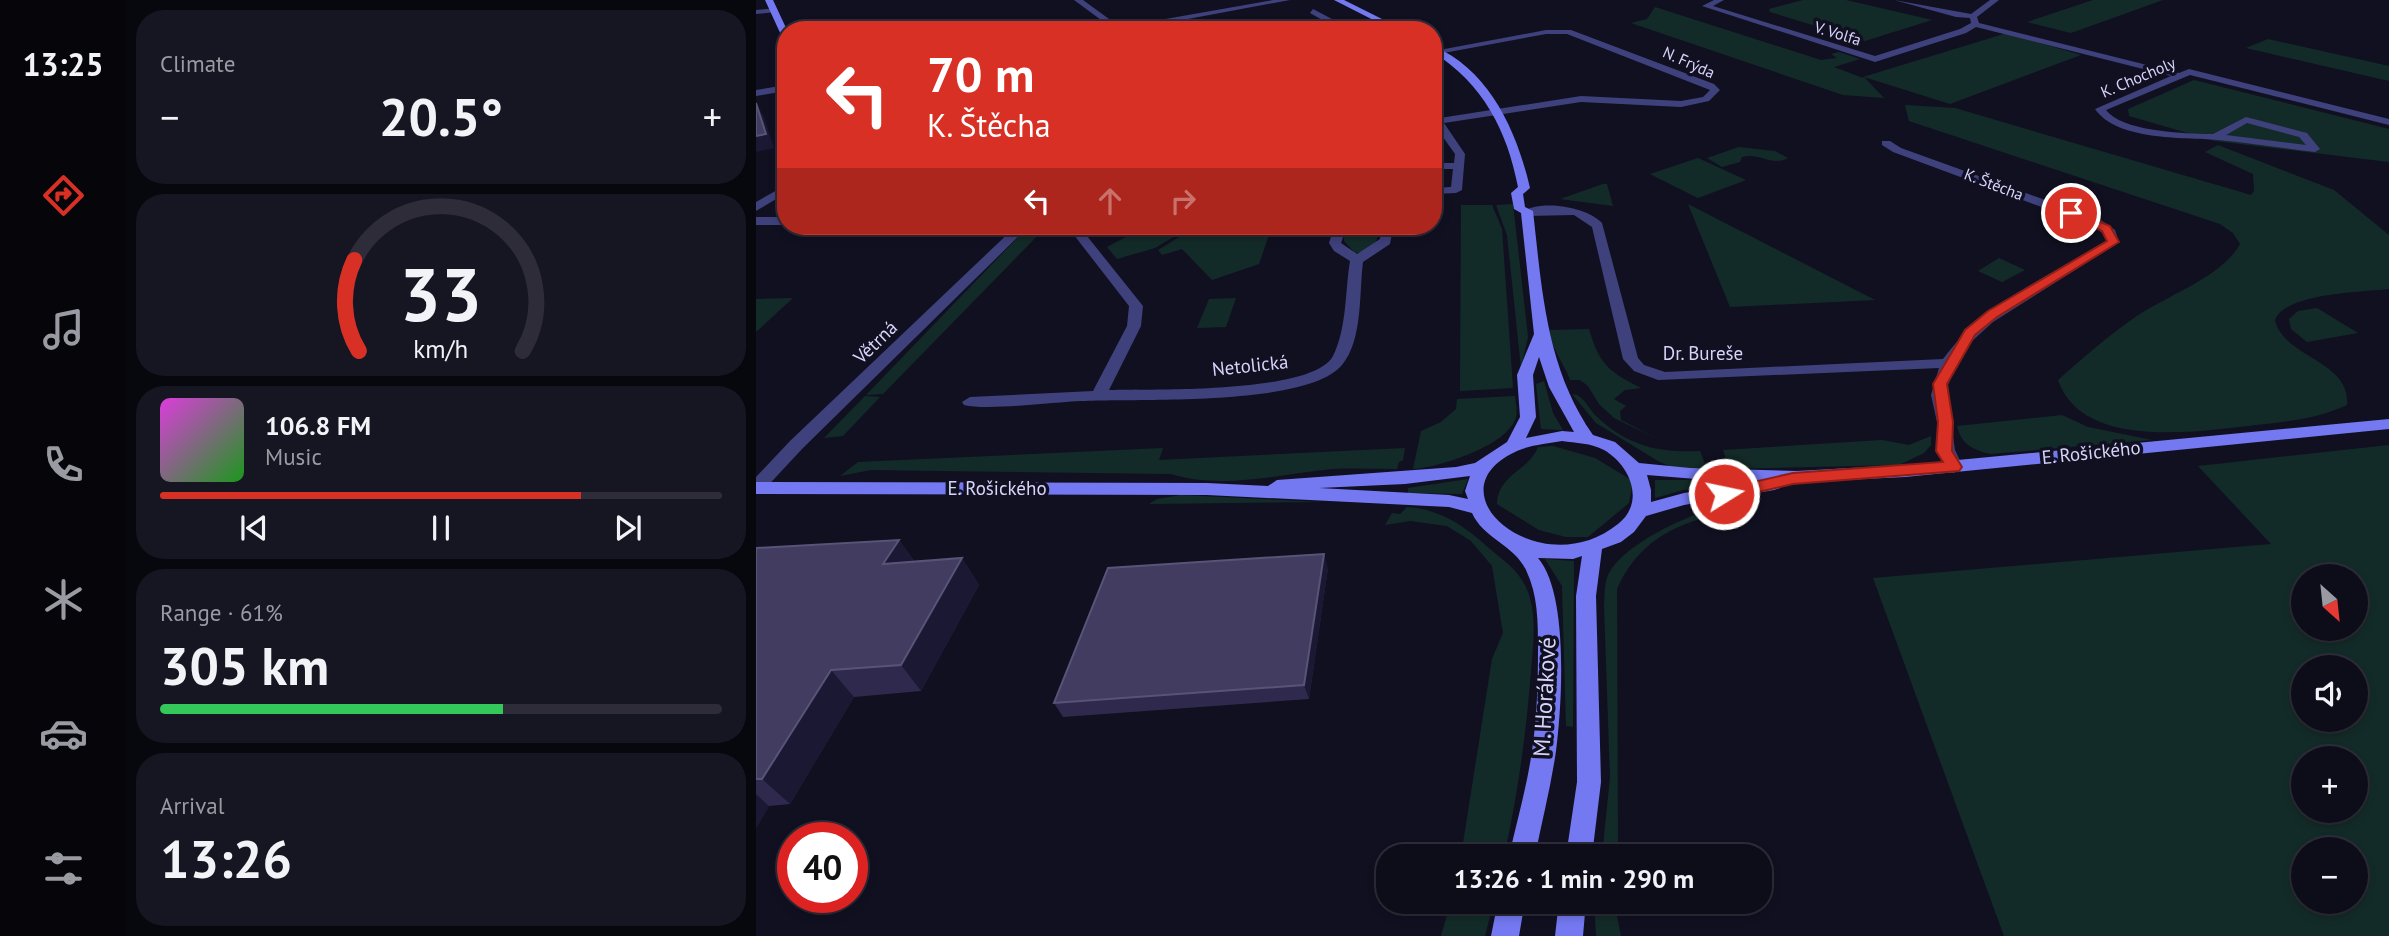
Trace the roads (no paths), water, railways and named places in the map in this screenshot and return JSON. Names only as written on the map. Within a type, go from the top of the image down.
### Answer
[{"type":"street","points":[[769,0],[778,21]]},
{"type":"street","points":[[1078,0],[1108,21]]},
{"type":"street","points":[[1166,21],[1286,0]]},
{"type":"street","points":[[1338,0],[1382,21]]},
{"type":"street","name":"V. Volfa","points":[[1720,0],[1706,6],[1875,59],[1947,37],[1974,20]]},
{"type":"street","points":[[1898,0],[2177,75]]},
{"type":"street","points":[[1974,20],[1995,0]]},
{"type":"street","points":[[756,12],[773,10]]},
{"type":"street","points":[[1312,11],[1330,21]]},
{"type":"street","name":"N. Frýda","points":[[1442,48],[1546,32],[1576,34],[1712,86],[1716,90],[1706,99],[1681,104],[1581,99],[1500,112]]},
{"type":"street","points":[[1442,54],[1472,77],[1500,112],[1518,159],[1524,188],[1517,193],[1520,209],[1527,212],[1540,336],[1557,392],[1568,415],[1587,439]]},
{"type":"street","name":"K. Chocholy","points":[[2215,136],[2246,120],[2303,135],[2315,149],[2215,136],[2186,137],[2158,133],[2101,114],[2100,109],[2189,72],[2389,122]]},
{"type":"street","points":[[756,93],[777,90]]},
{"type":"street","points":[[1442,117],[1500,112]]},
{"type":"street","points":[[1442,126],[1460,154],[1456,190],[1442,191]]},
{"type":"street","name":"K. Štěcha","points":[[1886,143],[1897,150],[2097,223],[2110,233],[2113,242],[1979,324],[1950,363],[1940,384],[1939,396],[1945,422],[1944,451],[1954,467]]},
{"type":"street","points":[[1442,166],[1458,166]]},
{"type":"street","points":[[756,207],[777,194]]},
{"type":"street","name":"Dr. Bureše","points":[[1527,212],[1570,211],[1593,219],[1598,226],[1631,359],[1639,368],[1662,377],[1950,363]]},
{"type":"street","points":[[756,221],[777,221]]},
{"type":"street","name":"Větrná","points":[[756,488],[796,445],[1014,235]]},
{"type":"street","points":[[1080,235],[1136,306],[1134,326],[1099,395]]},
{"type":"street","points":[[1336,235],[1335,243],[1338,248],[1357,260],[1386,241],[1386,235]]},
{"type":"street","name":"Netolická","points":[[971,402],[1269,388],[1312,379],[1336,364],[1345,341],[1357,260]]},
{"type":"street","points":[[1514,445],[1528,417],[1525,375],[1540,336]]},
{"type":"street","name":"E. Rošického","points":[[1636,468],[1679,474],[1793,478],[1954,467],[2389,424]]},
{"type":"street","points":[[1562,436],[1587,439],[1624,455],[1636,468],[1643,482],[1644,496],[1640,511],[1622,531],[1594,546],[1555,551],[1517,545],[1498,535],[1483,522],[1475,507],[1473,494],[1482,468],[1496,455],[1514,445],[1537,438],[1562,436]]},
{"type":"street","name":"E. Rošického","points":[[1239,490],[1345,480],[1406,480],[1482,468]]},
{"type":"street","name":"E. Rošického","points":[[1640,511],[1685,499],[1747,490],[1793,478]]},
{"type":"street","name":"E. Rošického","points":[[756,488],[1239,490],[1449,501],[1475,507]]},
{"type":"street","name":"M. Horákové","points":[[1517,545],[1535,567],[1548,608],[1549,675],[1544,751],[1525,844]]},
{"type":"street","name":"M. Horákové","points":[[1581,844],[1589,782],[1586,596],[1594,546]]},
{"type":"street","points":[[1505,936],[1509,914]]},
{"type":"street","points":[[1569,936],[1572,914]]}]
